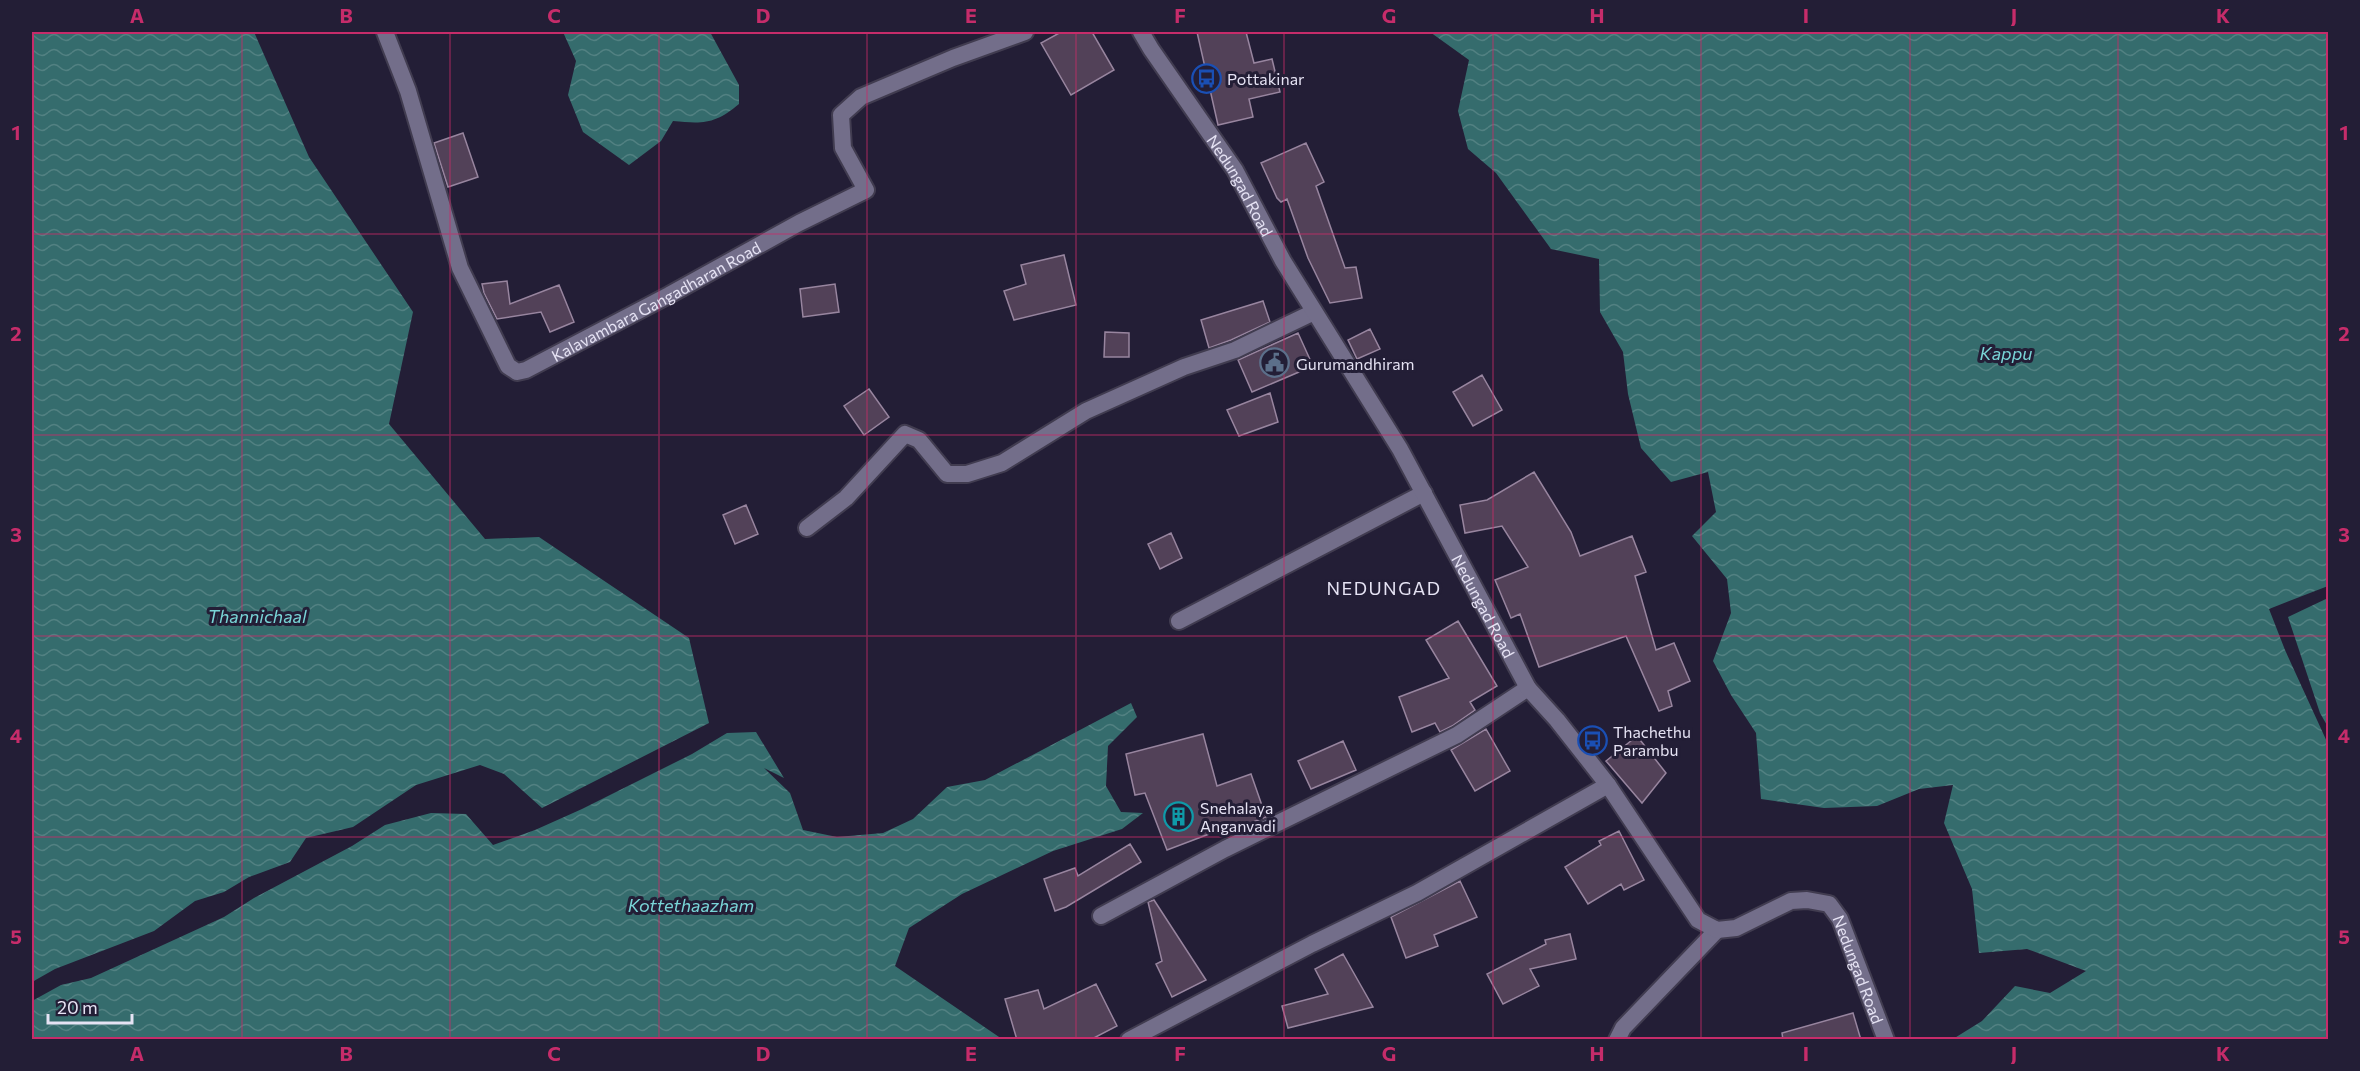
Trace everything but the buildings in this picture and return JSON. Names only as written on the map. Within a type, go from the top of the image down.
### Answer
[{"type":"street","name":"Kalavambara Gangadharan Road","points":[[385,32],[408,91],[460,268],[508,366],[513,371],[526,370],[799,223],[866,190],[843,147],[841,115],[861,97],[953,58],[1025,32]]},
{"type":"street","name":"Nedungad Road","points":[[1141,32],[1235,170],[1283,261],[1400,449],[1528,688],[1557,720],[1608,785],[1698,920],[1717,930],[1736,928],[1791,901],[1807,900],[1828,904],[1840,919],[1886,1040]]},
{"type":"street","points":[[807,528],[846,498],[905,434],[919,440],[947,474],[967,474],[1002,463],[1086,411],[1184,367],[1235,350],[1314,312]]},
{"type":"street","points":[[1179,621],[1424,493]]},
{"type":"street","points":[[1101,916],[1225,849],[1457,735],[1528,688]]},
{"type":"street","points":[[1129,1040],[1302,949],[1417,893],[1608,785]]},
{"type":"street","points":[[1617,1040],[1623,1028],[1717,930]]},
{"type":"water","name":"Thannichaal","points":[[32,32],[254,32],[309,157],[413,312],[389,424],[485,539],[539,537],[689,638],[709,723],[542,808],[504,774],[480,765],[416,785],[353,827],[306,838],[290,862],[249,877],[224,892],[195,901],[154,931],[55,969],[32,982]]},
{"type":"water","points":[[563,32],[710,32],[739,85],[739,104],[723,116],[709,121],[673,121],[661,141],[629,165],[583,132],[568,95],[576,61]]},
{"type":"water","name":"Kappu","points":[[1430,32],[2328,32],[2328,586],[2269,609],[2328,744],[2328,1039],[1953,1039],[1982,1021],[2015,986],[2050,993],[2086,971],[2027,949],[1979,953],[1972,889],[1944,823],[1953,785],[1919,789],[1877,806],[1824,808],[1761,799],[1756,733],[1731,695],[1713,661],[1731,613],[1727,579],[1692,536],[1716,512],[1708,472],[1671,482],[1641,448],[1628,394],[1623,352],[1600,312],[1599,259],[1551,249],[1496,173],[1468,149],[1458,111],[1469,60]]},
{"type":"water","points":[[2328,598],[2328,727],[2320,713],[2288,617]]},
{"type":"water","name":"Kottethaazham","points":[[1131,703],[1137,717],[1108,746],[1106,786],[1121,812],[1143,813],[1122,829],[1053,851],[962,894],[909,928],[895,966],[1002,1039],[32,1039],[32,1001],[61,985],[91,978],[224,917],[254,898],[352,846],[385,825],[431,813],[466,814],[493,845],[535,830],[582,809],[692,754],[727,733],[756,732],[784,778],[764,768],[790,793],[803,830],[837,837],[883,833],[913,819],[947,787],[985,780]]},
{"type":"place","name":"Pottakinar","points":[[1206,78]]},
{"type":"place","name":"Gurumandhiram","points":[[1275,363]]},
{"type":"place","name":"Thachethu Parambu","points":[[1592,740]]},
{"type":"place","name":"Snehalaya Anganvadi","points":[[1179,816]]},
{"type":"district","name":"NEDUNGAD","points":[[1384,588]]}]
